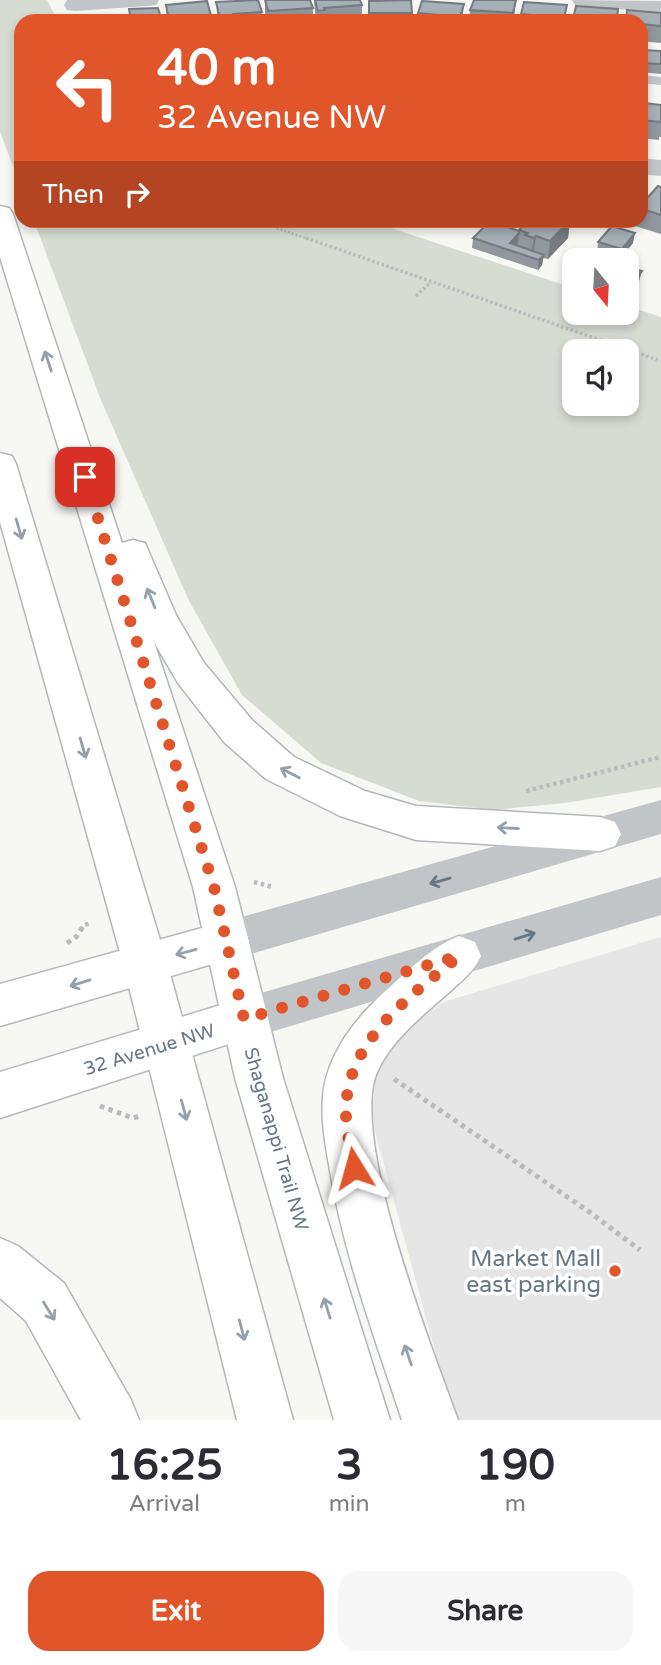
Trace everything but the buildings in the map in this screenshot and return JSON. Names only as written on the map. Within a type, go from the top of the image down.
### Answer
[{"type":"main road","name":"Shaganappi Trail NW","points":[[0,215],[214,887],[244,1019],[306,1241],[362,1420]]},
{"type":"main road","points":[[69,426],[97,461],[158,616],[191,673],[238,730],[280,768],[355,804],[416,823],[600,834]]},
{"type":"main road","points":[[0,464],[145,963],[265,1420]]},
{"type":"main road","points":[[0,1005],[227,941]]},
{"type":"main road","points":[[430,1420],[373,1251],[354,1168],[346,1109],[352,1069],[380,1026],[459,956]]},
{"type":"main road","name":"32 Avenue NW","points":[[0,1095],[244,1019]]},
{"type":"main road","points":[[0,1264],[45,1302],[111,1420]]},
{"type":"street","points":[[76,9],[148,0]]},
{"type":"street","points":[[583,0],[661,7]]},
{"type":"street","points":[[227,941],[661,817]]},
{"type":"street","name":"32 Avenue NW","points":[[244,1019],[661,896]]},
{"type":"path","points":[[277,228],[661,361]]},
{"type":"path","points":[[416,296],[431,282]]},
{"type":"path","points":[[521,792],[661,757]]},
{"type":"path","points":[[385,1075],[576,1202],[640,1250]]},
{"type":"path","points":[[92,1103],[133,1118],[144,1115]]},
{"type":"shaded area","points":[[0,0],[47,0],[54,14],[14,14],[14,169],[0,132]]},
{"type":"shaded area","points":[[37,228],[390,228],[562,284],[562,326],[639,326],[639,310],[661,317],[661,787],[565,803],[494,810],[419,801],[321,763],[242,695],[189,601],[101,400]]},
{"type":"shaded area","points":[[661,937],[661,1420],[454,1420],[371,1117],[377,1071],[399,1039],[443,1002]]},
{"type":"place","name":"Market Mall east parking","points":[[615,1271]]},
{"type":"route","points":[[85,477],[214,887],[244,1019],[459,956],[380,1026],[352,1069],[346,1109],[354,1168]]}]
